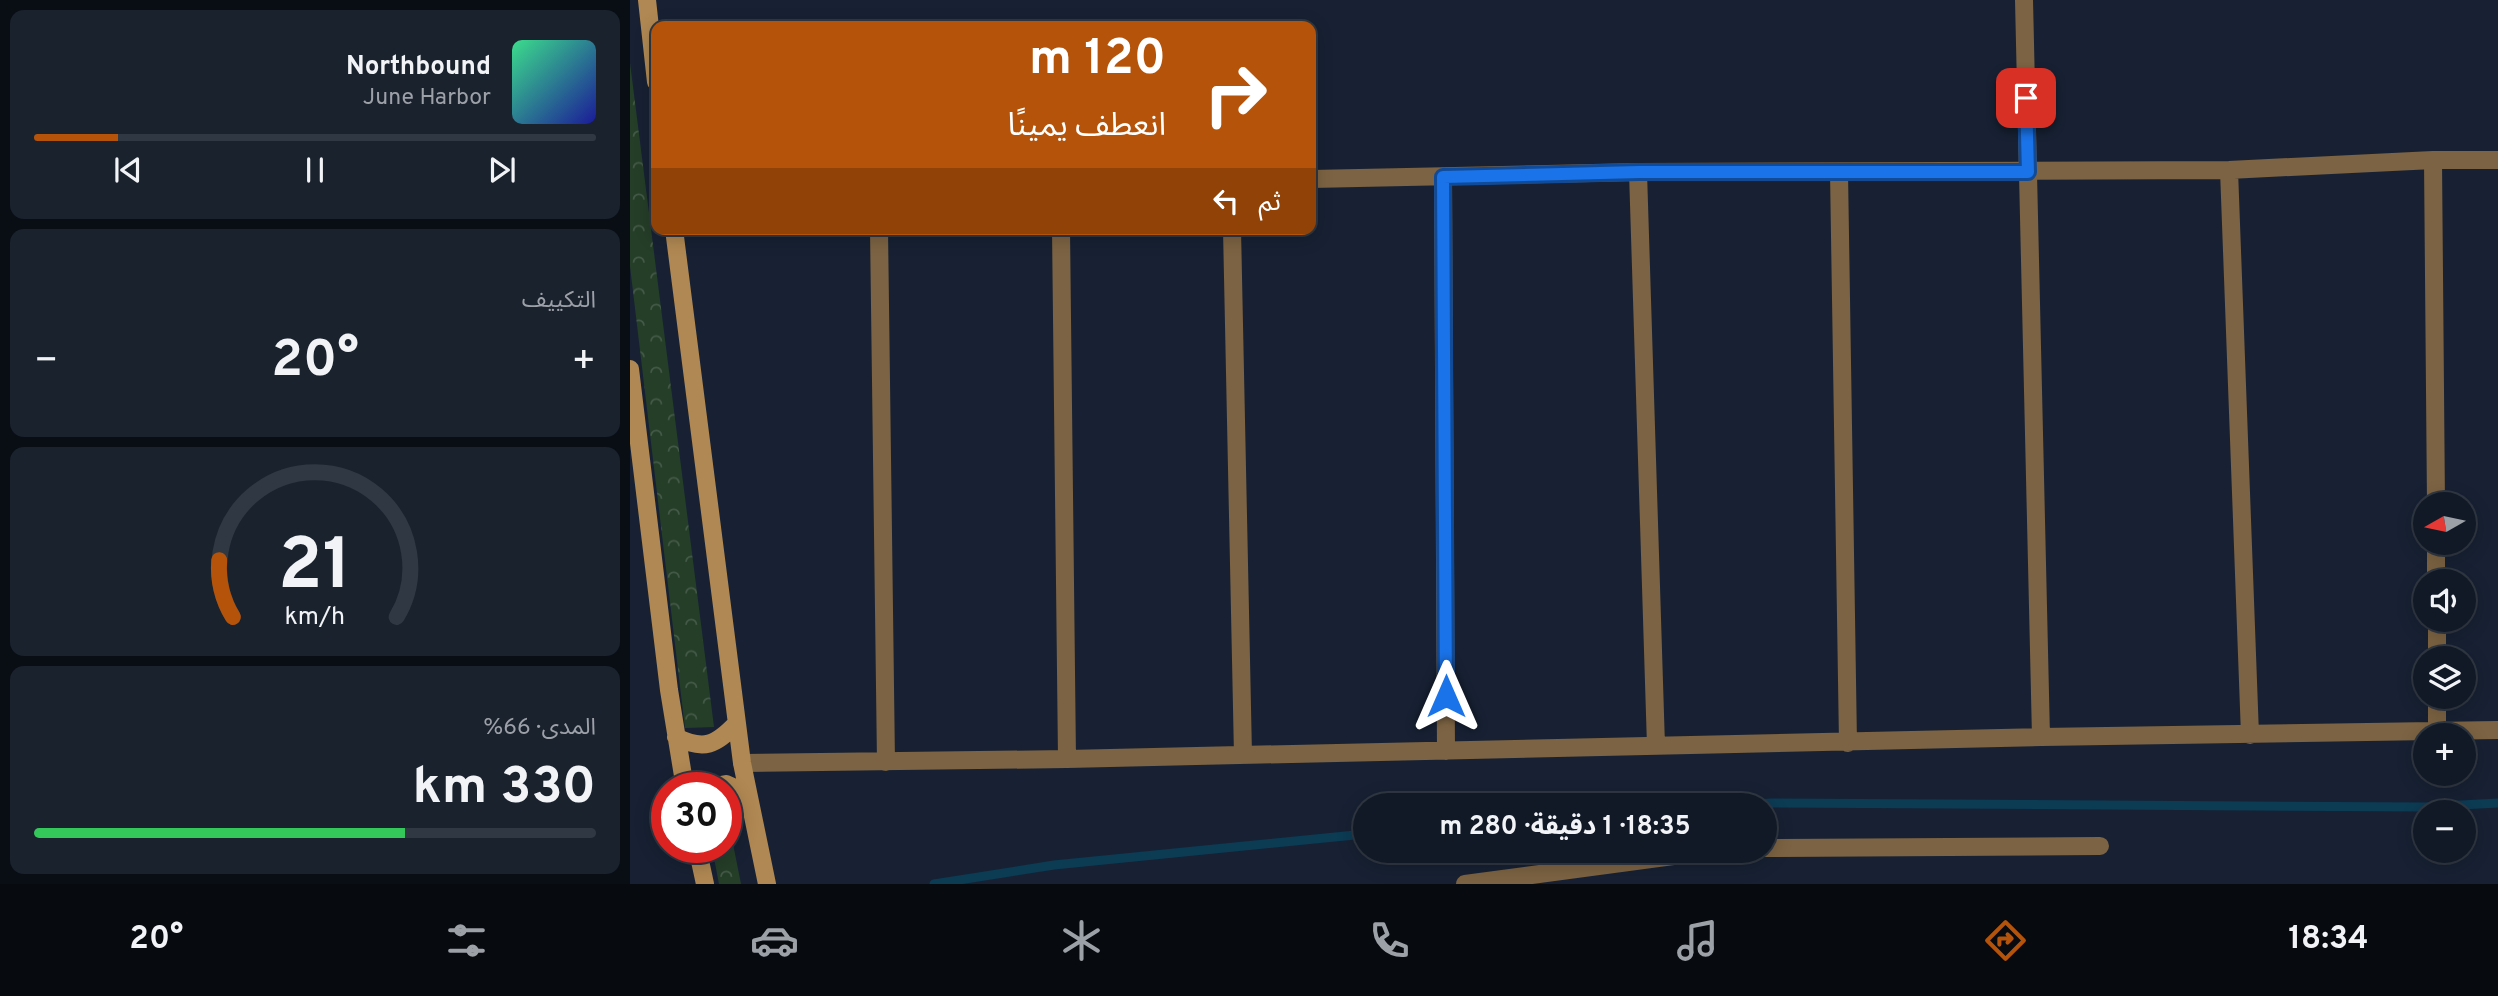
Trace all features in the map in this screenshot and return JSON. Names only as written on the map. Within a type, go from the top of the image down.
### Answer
[{"type":"street","points":[[647,0],[651,36]]},
{"type":"street","points":[[2024,0],[2041,737]]},
{"type":"street","points":[[1316,178],[1639,172],[2229,170],[2433,160],[2498,160]]},
{"type":"street","points":[[2433,160],[2436,492]]},
{"type":"street","points":[[2229,170],[2250,735]]},
{"type":"street","points":[[1639,172],[1656,746]]},
{"type":"street","points":[[1839,172],[1848,743]]},
{"type":"street","points":[[1443,177],[1446,751]]},
{"type":"street","points":[[675,235],[742,763],[767,884]]},
{"type":"street","points":[[879,235],[886,762]]},
{"type":"street","points":[[1060,235],[1067,759]]},
{"type":"street","points":[[1232,235],[1242,755]]},
{"type":"street","points":[[630,369],[682,772]]},
{"type":"street","points":[[676,737],[690,744],[707,745],[725,736],[737,723]]},
{"type":"street","points":[[2476,730],[2498,730]]},
{"type":"street","points":[[742,763],[1067,759],[2041,737],[2413,732]]},
{"type":"street","points":[[742,791],[748,794]]},
{"type":"street","points":[[1777,848],[2100,846]]},
{"type":"street","points":[[700,863],[705,884]]},
{"type":"street","points":[[1465,884],[1621,863]]},
{"type":"green space","points":[[630,63],[714,727],[685,728],[630,266]]},
{"type":"green space","points":[[715,863],[737,863],[741,884],[719,884]]},
{"type":"waterway","points":[[1777,803],[2425,807],[2498,803]]},
{"type":"waterway","points":[[934,884],[1054,865],[1353,835]]},
{"type":"route","points":[[1446,696],[1443,177],[1639,172],[2028,172],[2026,98]]}]
